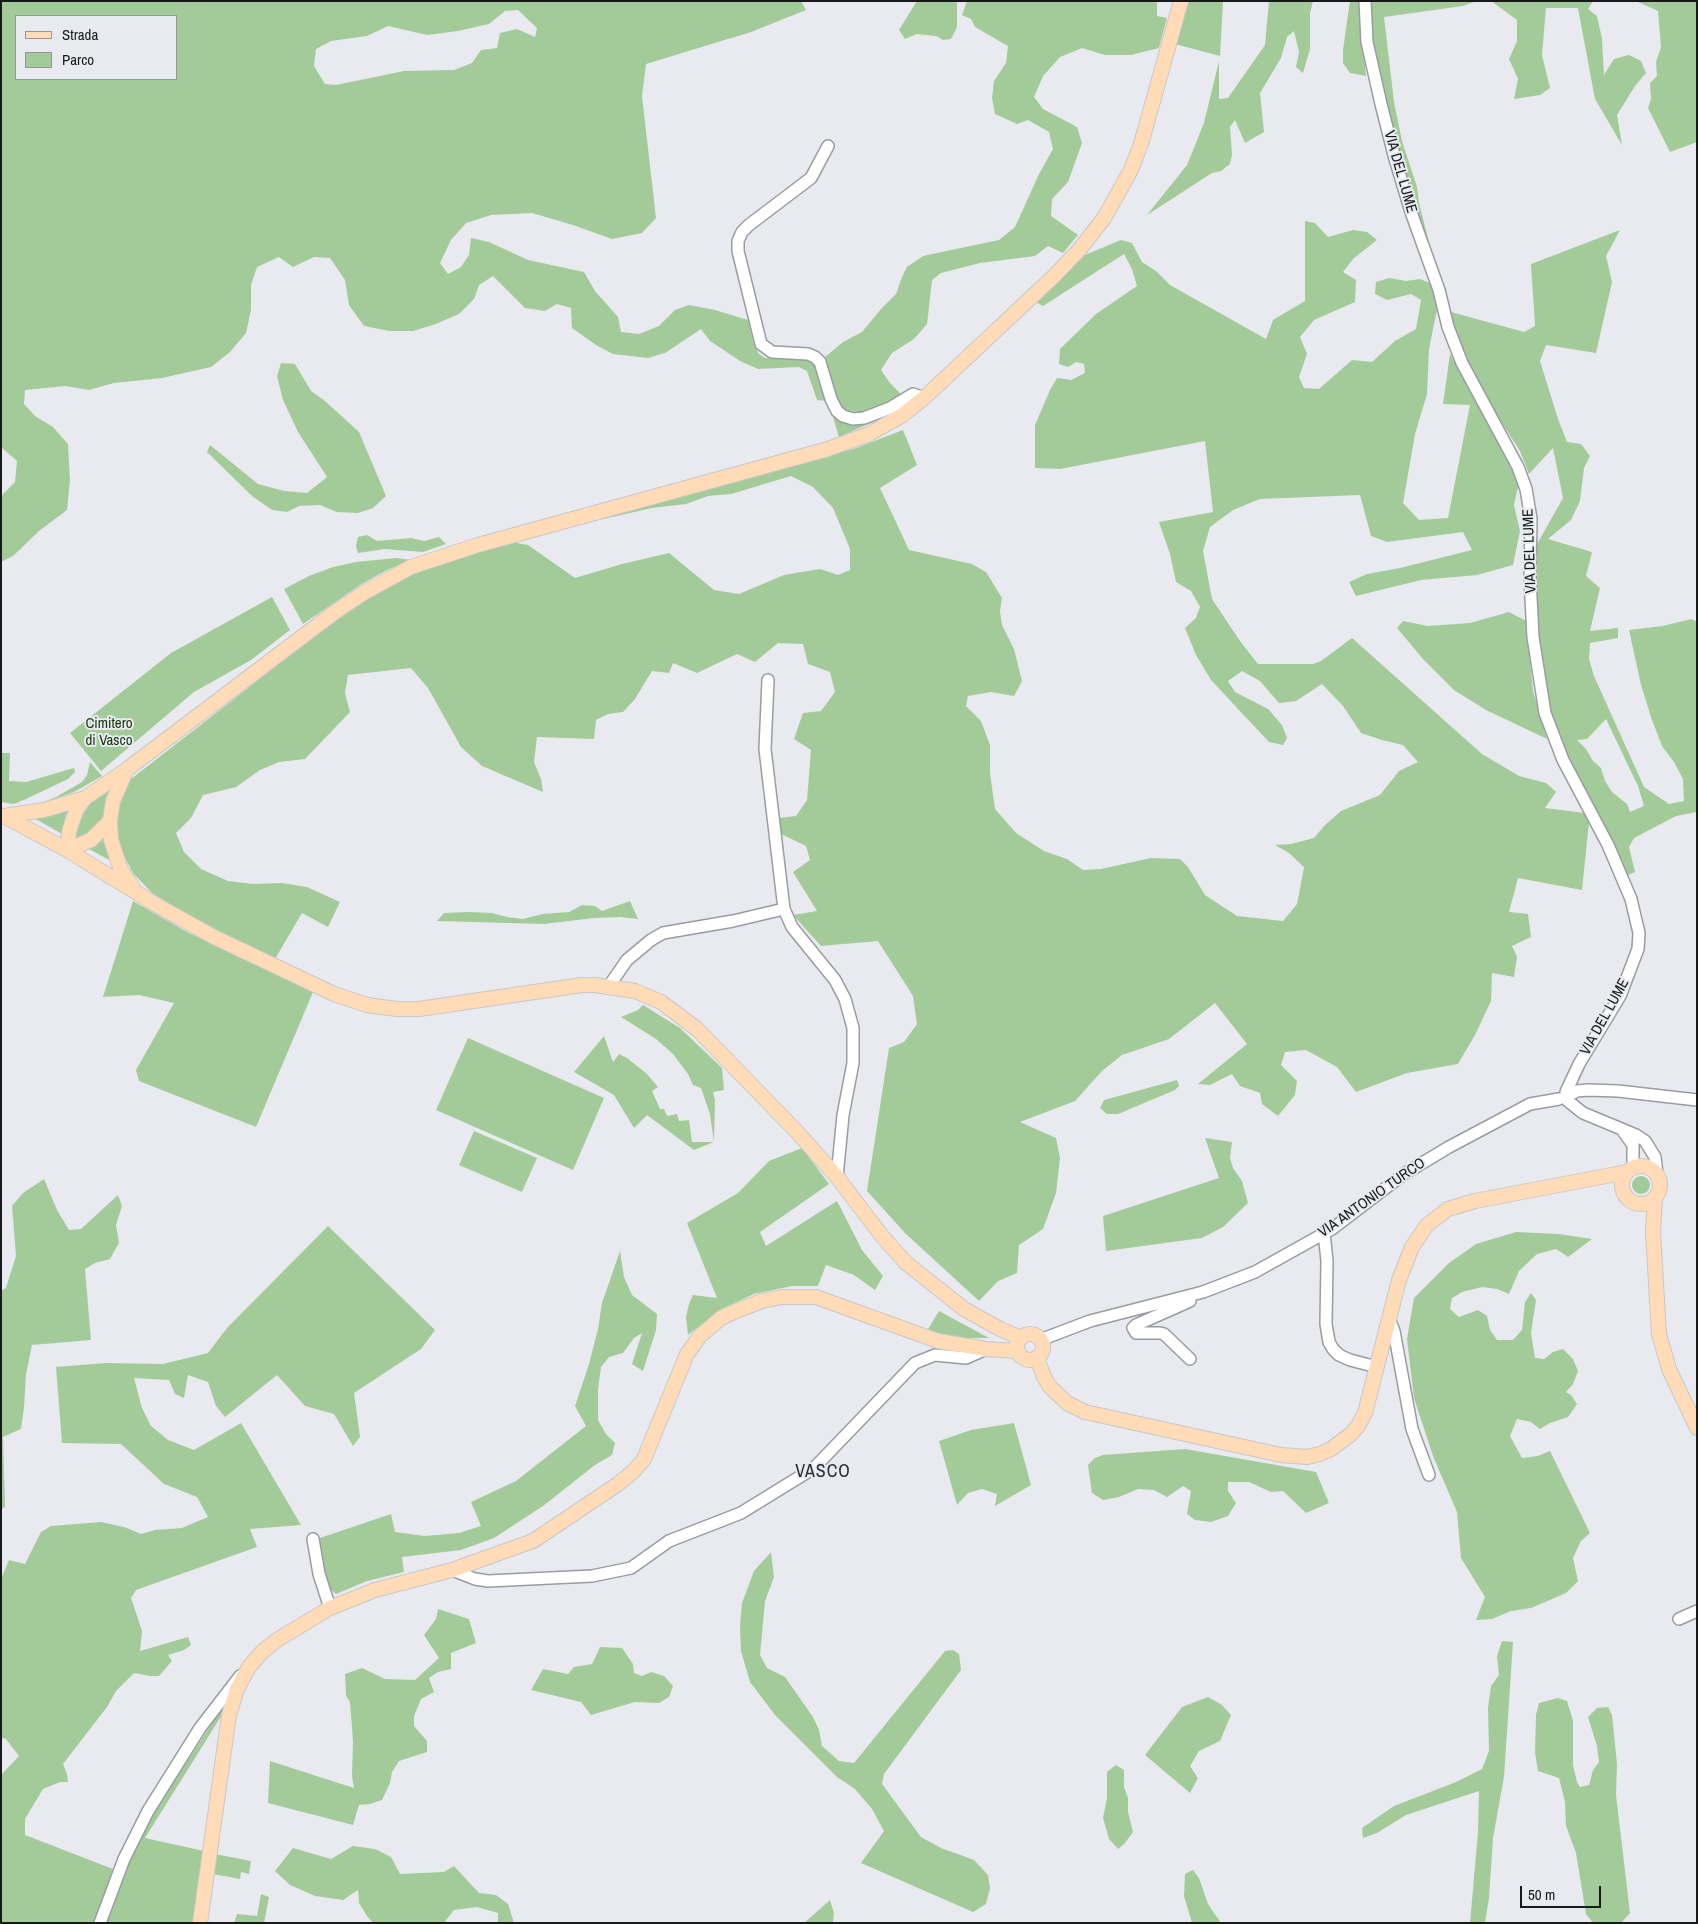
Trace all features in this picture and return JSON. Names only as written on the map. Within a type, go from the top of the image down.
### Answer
[{"type":"main road","points":[[3,815],[44,810],[84,798],[126,770],[336,612],[365,592],[410,567],[478,545],[847,443],[885,425],[924,398],[1053,277],[1080,249],[1104,218],[1131,170],[1141,144],[1181,1]]},
{"type":"main road","points":[[126,770],[113,801],[110,821],[111,840],[122,870],[136,891]]},
{"type":"main road","points":[[67,850],[73,819],[84,798]]},
{"type":"main road","points":[[3,815],[67,850],[184,921],[214,937],[334,994],[367,1005],[397,1009],[419,1009],[582,985],[609,986],[635,991],[661,1002],[685,1019],[781,1115],[837,1178],[882,1236],[906,1263],[964,1309],[1000,1329],[1019,1344],[1022,1357],[1029,1360],[1037,1358],[1043,1346],[1035,1335],[1028,1335],[1019,1344],[986,1349],[956,1345],[920,1336],[816,1297],[782,1297],[762,1302],[736,1310],[710,1326],[687,1354],[644,1459],[634,1471],[578,1513],[533,1541],[452,1570],[375,1590],[330,1608],[277,1640],[262,1652],[249,1667],[237,1689],[229,1715],[200,1923]]},
{"type":"main road","points":[[67,850],[91,840],[110,821]]},
{"type":"main road","points":[[1037,1358],[1044,1378],[1050,1387],[1067,1403],[1085,1412],[1296,1457],[1320,1454],[1331,1449],[1351,1434],[1365,1413],[1400,1280],[1412,1247],[1422,1232],[1437,1217],[1448,1209],[1475,1201],[1646,1166],[1657,1174],[1660,1184],[1660,1189],[1655,1198],[1653,1232],[1657,1318],[1662,1349],[1669,1369],[1697,1428]]},
{"type":"main road","points":[[1624,1193],[1623,1182],[1630,1170]]},
{"type":"main road","points":[[1581,1180],[1614,1187],[1638,1204],[1644,1204],[1655,1198]]},
{"type":"main road","points":[[1638,1204],[1653,1232]]},
{"type":"street","name":"VIA DEL LUME","points":[[1364,1],[1367,42],[1374,80],[1395,159],[1411,212],[1439,290],[1448,327],[1462,363],[1518,467],[1526,489],[1531,519],[1530,578],[1533,637],[1545,713],[1563,760],[1608,846],[1628,890],[1639,933],[1638,949],[1620,996],[1579,1064],[1566,1097]]},
{"type":"street","points":[[828,146],[811,178],[748,225],[738,241],[738,251],[759,339],[761,344],[772,352],[808,354],[815,357],[820,362],[831,399],[837,411],[843,416],[853,419],[864,418],[890,408],[913,394],[924,398]]},
{"type":"street","points":[[768,680],[765,749],[784,909],[792,927],[835,980],[845,998],[853,1028],[853,1064],[843,1115],[837,1178]]},
{"type":"street","points":[[609,986],[627,960],[650,940],[663,933],[733,922],[784,909]]},
{"type":"street","name":"VIA ANTONIO TURCO","points":[[1040,1340],[1090,1321],[1203,1292],[1255,1272],[1324,1233],[1404,1174],[1449,1146],[1530,1104],[1566,1097],[1577,1091],[1588,1090],[1697,1100]]},
{"type":"street","points":[[1566,1097],[1584,1112],[1640,1138],[1651,1149],[1655,1157],[1657,1174]]},
{"type":"street","points":[[1622,1129],[1633,1145],[1630,1170]]},
{"type":"street","points":[[1324,1233],[1327,1261],[1326,1324],[1329,1342],[1339,1355],[1377,1367]]},
{"type":"street","points":[[1190,1359],[1164,1334],[1160,1332],[1136,1332],[1133,1328],[1200,1297],[1203,1292]]},
{"type":"street","points":[[1389,1319],[1394,1331],[1412,1429],[1429,1475]]},
{"type":"street","points":[[452,1570],[475,1579],[488,1581],[592,1576],[631,1568],[669,1541],[741,1513],[814,1468],[915,1363],[935,1355],[966,1358],[986,1349]]},
{"type":"street","points":[[313,1539],[319,1574],[330,1608]]},
{"type":"street","points":[[1679,1619],[1697,1611]]},
{"type":"street","points":[[100,1923],[124,1859],[148,1811],[200,1728],[222,1697],[249,1667]]},
{"type":"green space","points":[[1,1],[801,1],[806,10],[751,32],[646,64],[642,96],[656,218],[642,233],[612,239],[532,213],[491,215],[466,223],[451,240],[440,263],[448,274],[461,267],[469,255],[471,238],[489,242],[528,260],[584,272],[595,291],[618,317],[621,332],[639,334],[659,326],[675,310],[689,305],[715,310],[748,320],[754,345],[759,354],[765,358],[812,361],[840,419],[908,402],[896,412],[839,437],[828,401],[817,400],[807,371],[799,367],[758,369],[740,361],[710,341],[701,329],[665,353],[648,358],[613,354],[596,345],[572,328],[571,308],[557,304],[545,311],[525,308],[493,276],[479,285],[474,299],[459,314],[436,324],[413,331],[389,331],[364,326],[349,305],[345,280],[330,258],[314,257],[293,267],[279,257],[257,267],[251,285],[251,310],[246,333],[230,352],[211,367],[162,378],[114,383],[89,390],[65,386],[25,390],[24,404],[35,416],[53,427],[68,444],[70,480],[67,510],[39,531],[13,556],[1,562],[1,499],[3,494],[15,482],[17,461],[1,447]],"holes":[[[518,10],[537,28],[535,37],[517,29],[500,33],[497,48],[481,50],[472,63],[454,70],[404,71],[336,85],[325,84],[314,66],[316,49],[331,41],[367,36],[388,26],[427,35],[489,24],[505,11]]]},
{"type":"green space","points":[[917,1],[957,1],[957,27],[951,39],[943,40],[936,36],[917,34],[905,39],[899,30]]},
{"type":"green space","points":[[967,1],[1157,1],[1157,16],[1167,18],[1159,48],[1131,55],[1105,55],[1082,48],[1060,57],[1043,76],[1034,97],[1043,109],[1077,127],[1082,143],[1068,182],[1052,199],[1051,216],[1078,235],[1063,253],[1048,246],[1035,256],[980,263],[941,273],[932,280],[927,324],[914,339],[892,353],[881,370],[902,395],[891,404],[863,413],[845,410],[836,399],[825,357],[843,342],[862,332],[896,294],[907,267],[923,256],[999,240],[1015,227],[1039,174],[1053,149],[1049,132],[1028,120],[1017,124],[995,114],[992,98],[994,81],[1006,63],[1008,46],[975,27],[971,19],[962,15]]},
{"type":"green space","points":[[1186,1],[1223,1],[1220,56],[1175,44]]},
{"type":"green space","points":[[1269,1],[1313,1],[1310,13],[1310,49],[1303,73],[1296,67],[1299,52],[1294,31],[1287,37],[1281,58],[1260,93],[1264,132],[1245,143],[1235,120],[1230,127],[1232,155],[1230,164],[1221,171],[1212,173],[1147,215],[1187,165],[1204,123],[1219,61],[1219,99],[1228,98],[1265,45]]},
{"type":"green space","points":[[1350,1],[1359,1],[1366,76],[1350,73],[1343,63]]},
{"type":"green space","points":[[1370,1],[1477,1],[1463,6],[1384,17],[1394,102],[1402,141],[1417,187],[1419,203],[1432,254],[1410,194],[1391,132],[1374,50]]},
{"type":"green space","points":[[1491,1],[1593,1],[1588,9],[1597,16],[1602,39],[1604,75],[1614,59],[1629,55],[1641,61],[1646,73],[1635,86],[1617,115],[1622,145],[1595,99],[1578,8],[1546,8],[1542,55],[1550,88],[1540,95],[1514,99],[1518,79],[1509,59],[1517,41],[1517,20]]},
{"type":"green space","points":[[1628,1],[1697,1],[1697,142],[1670,152],[1648,108],[1651,99],[1650,83],[1657,76],[1656,62],[1661,47],[1658,11],[1638,2]]},
{"type":"green space","points":[[1305,221],[1315,223],[1328,237],[1353,230],[1367,232],[1377,240],[1354,258],[1343,272],[1356,280],[1355,302],[1314,320],[1300,337],[1307,354],[1299,377],[1304,388],[1319,389],[1352,360],[1372,362],[1395,341],[1416,329],[1421,300],[1411,294],[1387,300],[1375,294],[1376,282],[1389,278],[1406,281],[1420,279],[1432,284],[1438,305],[1429,349],[1427,394],[1415,434],[1403,503],[1419,520],[1448,518],[1470,405],[1443,404],[1450,354],[1519,482],[1514,505],[1520,531],[1513,565],[1477,575],[1421,580],[1356,596],[1349,582],[1367,574],[1400,568],[1472,550],[1463,532],[1387,542],[1371,536],[1360,495],[1260,499],[1233,510],[1210,527],[1203,551],[1212,599],[1258,664],[1313,664],[1321,661],[1352,638],[1482,754],[1519,776],[1546,783],[1556,792],[1545,808],[1585,813],[1589,822],[1582,890],[1518,878],[1509,912],[1528,914],[1531,937],[1512,946],[1517,957],[1514,977],[1492,973],[1491,1001],[1475,1035],[1458,1064],[1407,1073],[1356,1092],[1337,1067],[1306,1050],[1285,1052],[1281,1065],[1297,1081],[1295,1095],[1278,1116],[1262,1104],[1260,1093],[1240,1086],[1232,1074],[1210,1085],[1198,1084],[1247,1044],[1215,1003],[1169,1039],[1122,1055],[1102,1071],[1075,1101],[1020,1122],[1056,1138],[1060,1158],[1056,1193],[1043,1229],[1019,1245],[1017,1273],[998,1281],[979,1301],[905,1233],[867,1191],[889,1048],[904,1042],[917,1024],[913,996],[878,941],[821,946],[793,915],[817,911],[793,872],[810,860],[806,846],[781,834],[780,818],[796,816],[807,800],[811,750],[794,739],[803,713],[821,711],[835,692],[830,672],[808,664],[803,644],[778,643],[755,662],[737,654],[697,673],[673,663],[669,673],[652,671],[635,699],[623,712],[608,714],[596,720],[594,739],[537,737],[534,762],[541,779],[543,792],[482,766],[461,747],[428,688],[411,668],[348,675],[345,693],[350,712],[305,759],[279,762],[260,770],[236,787],[203,795],[191,818],[176,833],[184,852],[201,869],[228,881],[253,884],[282,883],[307,887],[340,902],[328,927],[302,913],[275,959],[187,915],[152,893],[133,873],[121,851],[117,826],[120,804],[131,779],[315,636],[373,595],[419,569],[511,542],[528,545],[575,578],[669,553],[714,590],[739,594],[784,575],[820,569],[838,575],[850,570],[850,549],[833,508],[813,487],[791,476],[731,494],[708,496],[686,504],[652,508],[532,535],[779,470],[856,448],[903,430],[917,465],[880,488],[909,550],[972,564],[986,572],[1002,598],[1000,611],[1002,625],[1014,649],[1022,681],[1014,696],[991,692],[968,696],[966,706],[981,721],[990,745],[990,773],[995,809],[1016,833],[1044,851],[1067,859],[1083,870],[1101,869],[1151,858],[1180,859],[1188,867],[1205,895],[1237,916],[1283,921],[1297,904],[1304,867],[1289,853],[1275,845],[1291,844],[1314,838],[1341,811],[1380,795],[1399,771],[1418,762],[1403,745],[1361,733],[1343,706],[1322,684],[1296,701],[1279,703],[1260,681],[1242,671],[1228,681],[1235,692],[1268,709],[1282,725],[1287,738],[1283,745],[1269,742],[1211,680],[1196,655],[1185,628],[1196,618],[1200,607],[1191,591],[1176,582],[1170,554],[1159,522],[1213,512],[1205,441],[1060,469],[1035,468],[1035,425],[1050,390],[1057,378],[1071,380],[1085,373],[1084,364],[1076,362],[1068,367],[1059,364],[1060,349],[1096,314],[1137,286],[1132,269],[1124,254],[1043,306],[1036,302],[1080,257],[1121,240],[1132,243],[1142,262],[1156,271],[1170,285],[1266,339],[1273,320],[1305,301]]},
{"type":"green space","points":[[1620,230],[1606,256],[1612,282],[1596,353],[1546,345],[1540,361],[1567,442],[1581,444],[1590,456],[1584,468],[1580,501],[1571,520],[1548,539],[1592,552],[1586,576],[1600,588],[1590,631],[1618,628],[1618,638],[1590,643],[1589,659],[1594,676],[1644,787],[1669,804],[1684,801],[1683,779],[1674,762],[1662,746],[1652,720],[1641,685],[1629,630],[1662,626],[1692,619],[1697,622],[1697,812],[1676,816],[1634,838],[1629,847],[1635,872],[1626,876],[1570,766],[1548,705],[1536,617],[1536,546],[1563,498],[1553,448],[1529,474],[1520,451],[1500,420],[1465,356],[1451,312],[1524,332],[1535,326],[1531,264]],"holes":[[[1606,719],[1638,786],[1644,806],[1630,812],[1627,804],[1612,792],[1605,781],[1601,768],[1593,761],[1586,749],[1577,740],[1587,739]]]},
{"type":"green space","points":[[281,363],[295,364],[311,391],[359,432],[386,496],[373,508],[358,513],[337,512],[320,505],[299,506],[287,512],[272,510],[252,496],[207,452],[210,445],[258,484],[284,491],[307,493],[327,477],[298,432],[283,400],[277,376]]},
{"type":"green space","points":[[367,535],[377,541],[411,538],[424,541],[439,537],[446,544],[423,552],[385,549],[358,553],[356,546],[358,537]]},
{"type":"green space","points":[[396,558],[412,560],[387,570],[360,585],[303,624],[284,589],[309,576],[333,567],[356,562]]},
{"type":"green space","name":"Cimitero di Vasco","points":[[272,597],[290,630],[251,660],[194,692],[101,771],[70,733],[171,653]]},
{"type":"green space","points":[[1509,612],[1526,621],[1533,691],[1547,739],[1486,710],[1454,690],[1423,659],[1397,628],[1403,621],[1428,626],[1470,623]]},
{"type":"green space","points":[[1,753],[10,753],[9,781],[26,782],[74,768],[75,772],[68,779],[14,804],[1,802]]},
{"type":"green space","points":[[90,762],[102,776],[74,792],[39,804],[56,797],[82,782],[87,775]]},
{"type":"green space","points":[[111,787],[104,816],[92,831],[75,839],[75,832],[84,808]]},
{"type":"green space","points":[[70,810],[62,834],[34,818],[55,815]]},
{"type":"green space","points":[[105,836],[111,861],[89,849]]},
{"type":"green space","points":[[133,901],[187,932],[313,992],[256,1127],[139,1081],[136,1070],[174,1003],[139,995],[103,997]]},
{"type":"green space","points":[[630,901],[638,919],[620,917],[594,918],[544,924],[437,921],[444,913],[492,913],[523,919],[543,914],[569,912],[582,905],[595,906],[602,911]]},
{"type":"green space","points":[[643,1005],[680,1028],[722,1068],[724,1090],[713,1092],[715,1100],[714,1142],[710,1114],[701,1088],[693,1085],[688,1074],[673,1054],[656,1039],[621,1017],[638,1010]]},
{"type":"green space","points":[[604,1036],[613,1062],[619,1054],[627,1058],[647,1074],[658,1087],[652,1091],[660,1109],[664,1109],[667,1116],[677,1114],[679,1121],[689,1120],[692,1142],[714,1142],[694,1150],[647,1115],[634,1128],[614,1095],[574,1072]]},
{"type":"green space","points":[[468,1038],[604,1098],[573,1170],[436,1110]]},
{"type":"green space","points":[[1177,1080],[1179,1086],[1175,1090],[1118,1114],[1107,1114],[1100,1108],[1104,1100]]},
{"type":"green space","points":[[474,1131],[537,1158],[522,1192],[459,1165]]},
{"type":"green space","points":[[1205,1138],[1232,1142],[1230,1158],[1233,1168],[1242,1181],[1248,1203],[1223,1227],[1202,1238],[1106,1251],[1103,1216],[1219,1178]]},
{"type":"green space","points":[[802,1148],[829,1184],[760,1232],[766,1246],[837,1201],[862,1250],[883,1276],[875,1290],[854,1275],[826,1265],[818,1286],[792,1286],[754,1294],[721,1309],[688,1335],[686,1317],[693,1295],[717,1298],[687,1223],[738,1193],[769,1161]]},
{"type":"green space","points":[[1641,1176],[1647,1179],[1650,1185],[1647,1191],[1641,1194],[1635,1191],[1632,1185],[1635,1179]]},
{"type":"green space","points":[[44,1179],[57,1210],[69,1230],[81,1229],[118,1195],[122,1206],[116,1225],[119,1243],[110,1259],[95,1263],[85,1269],[91,1340],[32,1345],[26,1374],[21,1429],[3,1437],[5,1506],[1,1511],[1,1291],[6,1288],[16,1256],[12,1206],[23,1193]]},
{"type":"green space","points":[[328,1226],[435,1330],[421,1349],[354,1393],[360,1437],[353,1446],[334,1414],[305,1406],[277,1375],[225,1417],[216,1406],[208,1382],[188,1375],[184,1398],[175,1394],[169,1380],[134,1378],[142,1408],[151,1426],[168,1440],[194,1450],[241,1423],[301,1525],[250,1529],[257,1547],[136,1590],[131,1598],[142,1631],[140,1651],[188,1637],[191,1645],[184,1650],[168,1655],[172,1661],[159,1676],[134,1673],[116,1691],[107,1707],[63,1764],[68,1782],[60,1782],[43,1789],[25,1819],[25,1835],[113,1869],[94,1923],[1,1923],[1,1775],[19,1756],[5,1738],[1,1739],[1,1579],[9,1560],[25,1564],[41,1532],[51,1526],[101,1522],[124,1527],[141,1534],[155,1530],[182,1528],[208,1517],[197,1497],[164,1484],[121,1444],[62,1443],[56,1367],[106,1363],[163,1364],[208,1353],[227,1328]]},
{"type":"green space","points":[[1516,1232],[1559,1234],[1592,1239],[1568,1257],[1556,1249],[1537,1254],[1519,1271],[1509,1294],[1497,1289],[1482,1287],[1462,1292],[1452,1298],[1450,1309],[1459,1317],[1478,1310],[1487,1316],[1490,1330],[1497,1340],[1513,1340],[1522,1330],[1525,1302],[1531,1293],[1536,1300],[1531,1333],[1535,1358],[1544,1359],[1553,1352],[1563,1349],[1573,1359],[1578,1371],[1573,1384],[1566,1392],[1571,1395],[1577,1404],[1568,1417],[1550,1423],[1540,1429],[1531,1422],[1517,1419],[1510,1436],[1522,1458],[1538,1456],[1550,1451],[1590,1533],[1581,1541],[1573,1558],[1578,1581],[1566,1593],[1531,1608],[1511,1611],[1492,1619],[1476,1620],[1485,1597],[1461,1558],[1457,1512],[1433,1456],[1414,1398],[1407,1339],[1414,1298],[1449,1263],[1476,1244]]},
{"type":"green space","points":[[620,1251],[624,1277],[632,1295],[657,1314],[656,1330],[643,1371],[632,1364],[642,1333],[634,1338],[623,1353],[609,1357],[601,1367],[598,1390],[598,1420],[606,1434],[615,1443],[612,1455],[595,1465],[543,1506],[494,1538],[461,1550],[402,1557],[404,1572],[367,1581],[336,1594],[331,1590],[322,1567],[317,1539],[391,1514],[395,1532],[425,1536],[459,1533],[481,1526],[471,1502],[516,1481],[586,1426],[575,1406],[589,1364],[598,1329],[602,1303]]},
{"type":"green space","points":[[939,1311],[989,1338],[965,1338],[927,1331]]},
{"type":"green space","points":[[1014,1423],[1031,1485],[995,1506],[997,1494],[982,1489],[968,1493],[957,1505],[939,1441],[971,1430]]},
{"type":"green space","points":[[1185,1449],[1316,1472],[1329,1503],[1306,1513],[1283,1491],[1271,1492],[1249,1482],[1228,1482],[1228,1491],[1236,1503],[1228,1516],[1211,1522],[1195,1520],[1187,1514],[1191,1491],[1183,1486],[1167,1497],[1154,1490],[1138,1489],[1119,1497],[1103,1500],[1092,1493],[1088,1465],[1095,1458],[1103,1455]]},
{"type":"green space","points":[[771,1552],[774,1577],[765,1601],[760,1655],[767,1668],[785,1677],[813,1717],[819,1730],[822,1746],[839,1761],[854,1763],[945,1651],[953,1650],[959,1654],[961,1670],[884,1774],[882,1784],[921,1837],[941,1848],[974,1860],[988,1875],[990,1888],[986,1904],[973,1912],[861,1863],[884,1831],[872,1809],[855,1789],[837,1777],[775,1715],[750,1682],[741,1651],[740,1626],[742,1603],[754,1571]]},
{"type":"green space","points":[[438,1609],[469,1619],[476,1643],[451,1653],[451,1669],[438,1672],[429,1678],[434,1692],[421,1699],[414,1716],[414,1726],[427,1741],[427,1752],[399,1761],[392,1772],[390,1783],[382,1800],[359,1805],[353,1825],[268,1803],[270,1761],[354,1788],[350,1702],[346,1696],[345,1674],[362,1668],[385,1679],[415,1680],[439,1658],[424,1635],[436,1619]]},
{"type":"green space","points":[[1502,1641],[1513,1642],[1504,1777],[1493,1838],[1489,1898],[1485,1923],[1470,1923],[1478,1832],[1479,1791],[1406,1815],[1377,1833],[1363,1838],[1362,1828],[1394,1806],[1456,1782],[1482,1769],[1489,1751],[1488,1708],[1491,1686],[1499,1675],[1497,1656]]},
{"type":"green space","points":[[600,1647],[622,1648],[633,1664],[634,1673],[642,1676],[651,1672],[664,1676],[673,1686],[669,1697],[659,1703],[635,1702],[591,1715],[581,1702],[531,1690],[543,1669],[568,1674],[574,1667],[592,1664]]},
{"type":"green space","points":[[1208,1697],[1222,1705],[1231,1715],[1220,1741],[1199,1751],[1190,1766],[1198,1778],[1190,1793],[1145,1755],[1182,1707]]},
{"type":"green space","points":[[1558,1698],[1567,1701],[1573,1721],[1573,1765],[1580,1787],[1589,1785],[1593,1770],[1599,1762],[1597,1746],[1588,1717],[1597,1708],[1608,1707],[1612,1715],[1617,1764],[1616,1795],[1630,1913],[1622,1922],[1593,1923],[1586,1914],[1576,1853],[1566,1826],[1565,1802],[1559,1778],[1538,1771],[1535,1753],[1536,1715],[1539,1703]]},
{"type":"green space","points":[[226,1702],[225,1710],[145,1838],[204,1851],[193,1923],[105,1923],[129,1858],[145,1826]]},
{"type":"green space","points":[[1116,1765],[1124,1770],[1124,1787],[1128,1798],[1128,1812],[1133,1832],[1118,1849],[1109,1839],[1103,1818],[1107,1798],[1107,1772]]},
{"type":"green space","points":[[353,1846],[375,1849],[391,1857],[400,1874],[444,1872],[454,1866],[479,1893],[496,1895],[508,1904],[514,1923],[498,1923],[498,1913],[477,1907],[454,1910],[445,1923],[373,1923],[359,1903],[358,1890],[343,1900],[315,1896],[290,1885],[275,1871],[293,1848],[331,1859]]},
{"type":"green space","points":[[215,1854],[251,1861],[249,1874],[241,1872],[240,1879],[213,1874]]},
{"type":"green space","points":[[1193,1870],[1199,1878],[1208,1904],[1221,1923],[1192,1923],[1184,1896],[1185,1874]]},
{"type":"green space","points":[[261,1894],[269,1897],[264,1923],[234,1923],[237,1914],[257,1916]]},
{"type":"green space","points":[[830,1900],[834,1913],[833,1923],[804,1923]]},
{"type":"district","name":"VASCO","points":[[823,1472]]}]
